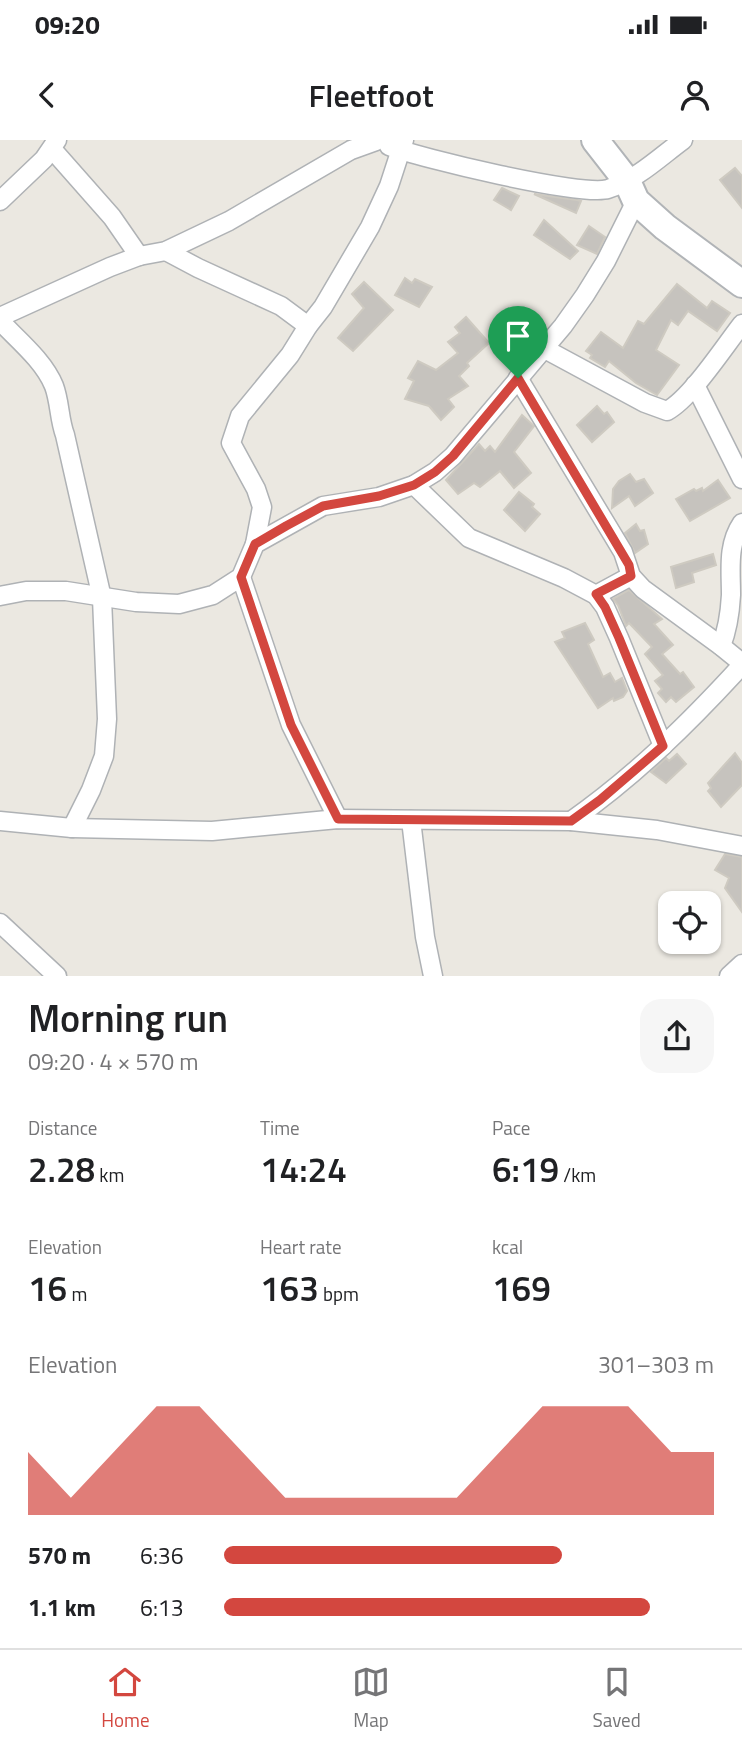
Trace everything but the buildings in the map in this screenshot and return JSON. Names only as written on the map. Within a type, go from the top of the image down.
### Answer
[{"type":"street","points":[[72,828],[104,756],[107,719],[102,598],[96,578],[92,545],[59,420],[54,386],[34,357],[0,319],[37,298],[139,256],[166,251],[229,221],[351,150],[376,140],[508,176],[584,190],[632,191]]},
{"type":"street","points":[[595,140],[632,191],[665,226],[742,284]]},
{"type":"street","points":[[255,544],[323,506],[379,496],[414,485],[453,456],[585,295],[606,261],[632,191],[683,140]]},
{"type":"street","points":[[0,201],[44,159],[55,144],[139,256]]},
{"type":"street","points":[[0,596],[26,591],[66,591],[136,603],[179,604],[213,595],[241,577],[255,544],[262,508],[256,489],[231,443],[240,416],[290,355],[323,307],[370,227],[389,186],[402,145]]},
{"type":"street","points":[[166,251],[281,306],[308,326]]},
{"type":"street","points":[[544,348],[667,411],[695,385],[742,324]]},
{"type":"street","points":[[518,378],[623,552],[631,576],[643,589],[742,664],[695,717],[600,800],[571,821]]},
{"type":"street","points":[[695,385],[742,479]]},
{"type":"street","points":[[414,485],[469,538],[596,594],[619,638],[663,746]]},
{"type":"street","points":[[721,646],[727,630],[731,598],[730,556],[736,533],[742,523]]},
{"type":"street","points":[[596,594],[631,576]]},
{"type":"street","points":[[241,577],[291,725],[338,819]]},
{"type":"street","points":[[0,821],[72,828],[212,831],[338,819],[571,821],[657,830],[742,846]]},
{"type":"street","points":[[411,820],[425,937],[433,976]]},
{"type":"street","points":[[0,923],[57,976]]},
{"type":"street","points":[[729,976],[742,964]]},
{"type":"route","points":[[518,378],[629,565],[631,576],[596,594],[619,638],[663,746],[571,821],[338,819],[291,725],[241,577],[255,544],[286,526],[323,506],[379,496],[414,485],[435,472],[453,456],[518,378]]}]
